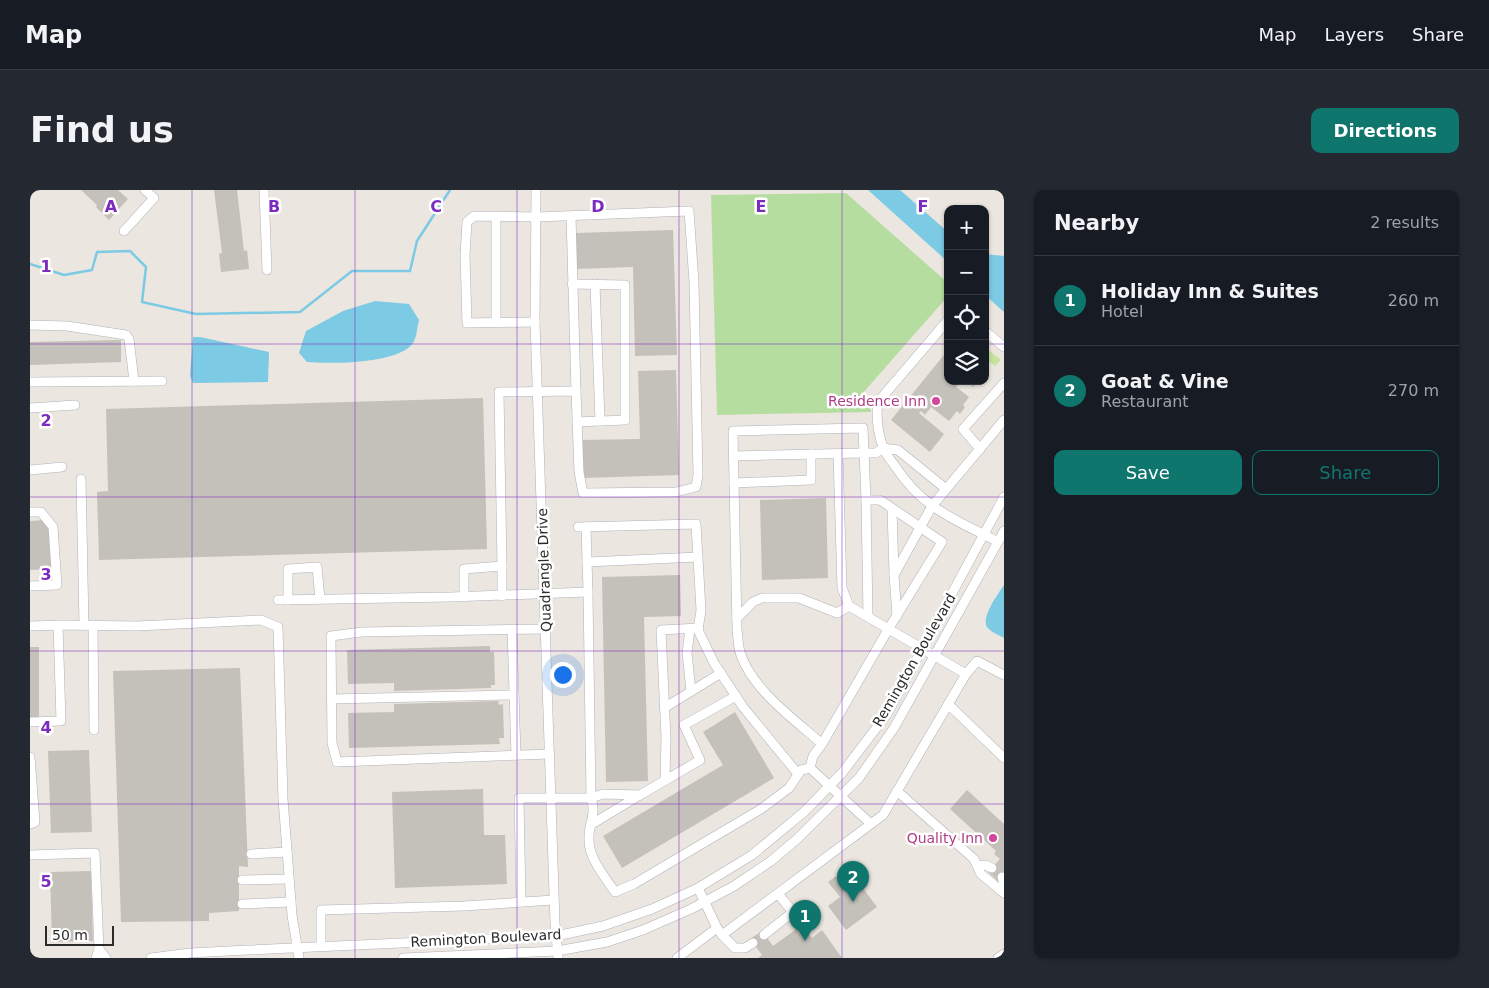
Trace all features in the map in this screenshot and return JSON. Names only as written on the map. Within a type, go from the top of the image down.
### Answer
[{"type":"street","points":[[124,231],[154,198],[145,190]]},
{"type":"street","points":[[264,190],[267,270]]},
{"type":"street","name":"Quadrangle Drive","points":[[536,190],[535,322],[554,900],[558,954]]},
{"type":"street","points":[[535,322],[467,323],[467,222],[474,216],[537,217],[689,211],[694,292],[698,475],[696,487],[676,492],[582,493],[579,472],[577,422],[571,216]]},
{"type":"street","points":[[496,216],[496,323]]},
{"type":"street","points":[[572,284],[625,285],[626,420],[577,422]]},
{"type":"street","points":[[595,284],[600,421]]},
{"type":"street","points":[[30,325],[67,326],[126,335],[129,339],[134,381]]},
{"type":"street","points":[[944,325],[878,402],[877,414],[883,448],[907,484],[924,500],[954,520],[998,542]]},
{"type":"street","points":[[989,334],[1004,347]]},
{"type":"street","points":[[30,382],[162,380]]},
{"type":"street","points":[[980,449],[963,429],[1004,383]]},
{"type":"street","points":[[502,596],[499,392],[576,390]]},
{"type":"street","points":[[30,408],[76,406]]},
{"type":"street","points":[[894,575],[932,506],[1004,420]]},
{"type":"street","points":[[822,744],[764,691],[750,674],[740,653],[736,618],[732,430],[863,428],[868,616]]},
{"type":"street","points":[[733,456],[876,453],[883,448],[898,450],[946,489]]},
{"type":"street","points":[[734,483],[811,480],[811,454]]},
{"type":"street","points":[[838,454],[842,588],[848,606],[966,674]]},
{"type":"street","points":[[30,470],[62,467]]},
{"type":"street","points":[[81,479],[94,730]]},
{"type":"street","name":"Remington Boulevard","points":[[151,958],[190,953],[556,936],[603,926],[652,909],[698,888],[752,855],[804,812],[842,773],[887,714],[1004,497]]},
{"type":"street","points":[[810,768],[813,756],[822,744],[889,628],[942,542],[880,500],[866,500]]},
{"type":"street","points":[[892,509],[897,616]]},
{"type":"street","points":[[30,512],[41,512],[53,527],[57,585],[30,586]]},
{"type":"street","points":[[691,691],[687,653],[701,610],[696,524],[582,527],[587,562],[591,798],[594,806],[588,839],[592,855],[615,892],[634,884],[761,809],[788,788],[800,770],[810,768]]},
{"type":"street","name":"Remington Boulevard","points":[[403,958],[558,954],[606,942],[634,933],[691,909],[734,886],[771,861],[859,778],[894,728],[1004,531]]},
{"type":"street","points":[[587,562],[698,557]]},
{"type":"street","points":[[464,597],[464,569],[502,566]]},
{"type":"street","points":[[320,599],[317,567],[288,569],[283,600],[464,597],[588,592]]},
{"type":"street","points":[[736,618],[753,602],[762,598],[799,598],[838,613],[848,606]]},
{"type":"street","points":[[30,626],[137,626],[261,620],[278,627],[283,799],[291,902],[299,958]]},
{"type":"street","points":[[30,722],[61,721],[58,625]]},
{"type":"street","points":[[694,628],[736,696],[798,774]]},
{"type":"street","points":[[665,780],[665,723],[661,630],[694,628]]},
{"type":"street","points":[[546,629],[362,632],[331,636],[332,743],[336,762],[550,754]]},
{"type":"street","points":[[512,630],[516,755]]},
{"type":"street","points":[[677,958],[778,894],[883,815],[966,674],[978,661],[1004,675]]},
{"type":"street","points":[[664,708],[721,673]]},
{"type":"street","points":[[331,699],[514,695]]},
{"type":"street","points":[[665,723],[684,725],[736,696]]},
{"type":"street","points":[[948,704],[1004,758]]},
{"type":"street","points":[[592,824],[700,760],[684,725]]},
{"type":"street","points":[[30,757],[35,822],[30,824]]},
{"type":"street","points":[[810,768],[871,824]]},
{"type":"street","points":[[897,791],[974,859],[981,874],[1002,891],[1004,881],[1002,877]]},
{"type":"street","points":[[521,902],[519,798],[591,798],[603,794],[640,794]]},
{"type":"street","points":[[251,854],[287,852]]},
{"type":"street","points":[[30,855],[95,853],[97,954],[106,958]]},
{"type":"street","points":[[978,866],[985,865],[992,868]]},
{"type":"street","points":[[242,880],[289,879]]},
{"type":"street","points":[[698,888],[719,932],[735,948],[745,948],[753,943]]},
{"type":"street","points":[[764,934],[792,912],[778,894]]},
{"type":"street","points":[[321,946],[322,910],[464,906],[554,900]]},
{"type":"street","points":[[242,904],[291,902]]},
{"type":"street","points":[[998,958],[1004,954]]},
{"type":"green space","points":[[846,193],[944,279],[944,301],[862,394],[870,403],[871,412],[717,415],[711,195]]},
{"type":"green space","points":[[989,350],[1001,360],[995,366],[989,361]]},
{"type":"water","points":[[868,190],[900,190],[944,228],[944,258]]},
{"type":"water","points":[[989,254],[1004,256],[1004,312],[989,299]]},
{"type":"water","points":[[375,301],[409,304],[419,320],[414,341],[405,350],[379,359],[331,363],[307,362],[299,353],[306,331],[343,311]]},
{"type":"water","points":[[193,337],[269,352],[268,382],[193,383],[190,376]]},
{"type":"water","points":[[1004,585],[1004,638],[987,627],[986,617]]},
{"type":"building","points":[[81,190],[118,190],[128,199],[109,220]]},
{"type":"building","points":[[214,190],[237,190],[244,251],[247,250],[249,269],[221,272],[219,254],[222,253]]},
{"type":"building","points":[[673,230],[677,355],[635,356],[633,267],[576,269],[575,233]]},
{"type":"building","points":[[121,340],[121,362],[30,365],[30,342]]},
{"type":"building","name":"Residence Inn","points":[[944,355],[944,385],[958,385],[956,387],[969,397],[963,405],[965,407],[960,414],[957,411],[949,421],[931,407],[925,415],[921,411],[919,413],[944,434],[930,452],[891,420]]},
{"type":"building","points":[[676,370],[679,475],[583,478],[582,440],[640,439],[638,371]]},
{"type":"building","points":[[483,398],[487,549],[99,560],[97,492],[108,491],[106,409]]},
{"type":"building","points":[[826,498],[828,578],[762,580],[760,500]]},
{"type":"building","points":[[44,520],[50,533],[51,569],[30,570],[30,521]]},
{"type":"building","points":[[680,575],[681,616],[644,617],[648,781],[606,782],[602,577]]},
{"type":"building","points":[[490,646],[490,652],[494,652],[495,685],[491,685],[491,688],[394,691],[394,683],[348,684],[347,650]]},
{"type":"building","points":[[30,647],[39,647],[39,717],[30,717]]},
{"type":"building","points":[[240,668],[248,867],[239,866],[239,911],[209,913],[209,921],[121,922],[113,671]]},
{"type":"building","points":[[498,701],[499,705],[503,704],[504,738],[499,738],[500,744],[349,748],[348,713],[394,712],[394,704]]},
{"type":"building","points":[[735,712],[774,778],[622,868],[603,836],[723,765],[703,732]]},
{"type":"building","points":[[89,750],[92,832],[51,833],[48,751]]},
{"type":"building","points":[[483,789],[484,835],[505,835],[507,884],[395,888],[392,792]]},
{"type":"building","name":"Quality Inn","points":[[967,790],[1004,824],[1004,874],[998,881],[988,872],[1000,859],[994,854],[996,851],[950,809]]},
{"type":"building","points":[[91,871],[93,941],[52,942],[50,872]]},
{"type":"building","points":[[836,876],[847,891],[859,883],[877,907],[846,930],[828,906],[840,897],[828,882]]},
{"type":"building","points":[[802,925],[812,938],[822,930],[842,958],[758,958],[762,955],[750,939],[762,931],[773,946]]},
{"type":"waterway","points":[[30,264],[64,275],[92,270],[97,252],[130,251],[146,267],[142,302],[196,314],[300,312],[352,271],[410,271],[417,241],[450,190]]},
{"type":"place","name":"Residence Inn","points":[[936,401]]},
{"type":"place","name":"Quality Inn","points":[[993,838]]},
{"type":"place","name":"Goat & Vine","points":[[853,902]]},
{"type":"place","name":"Holiday Inn & Suites","points":[[805,941]]}]
